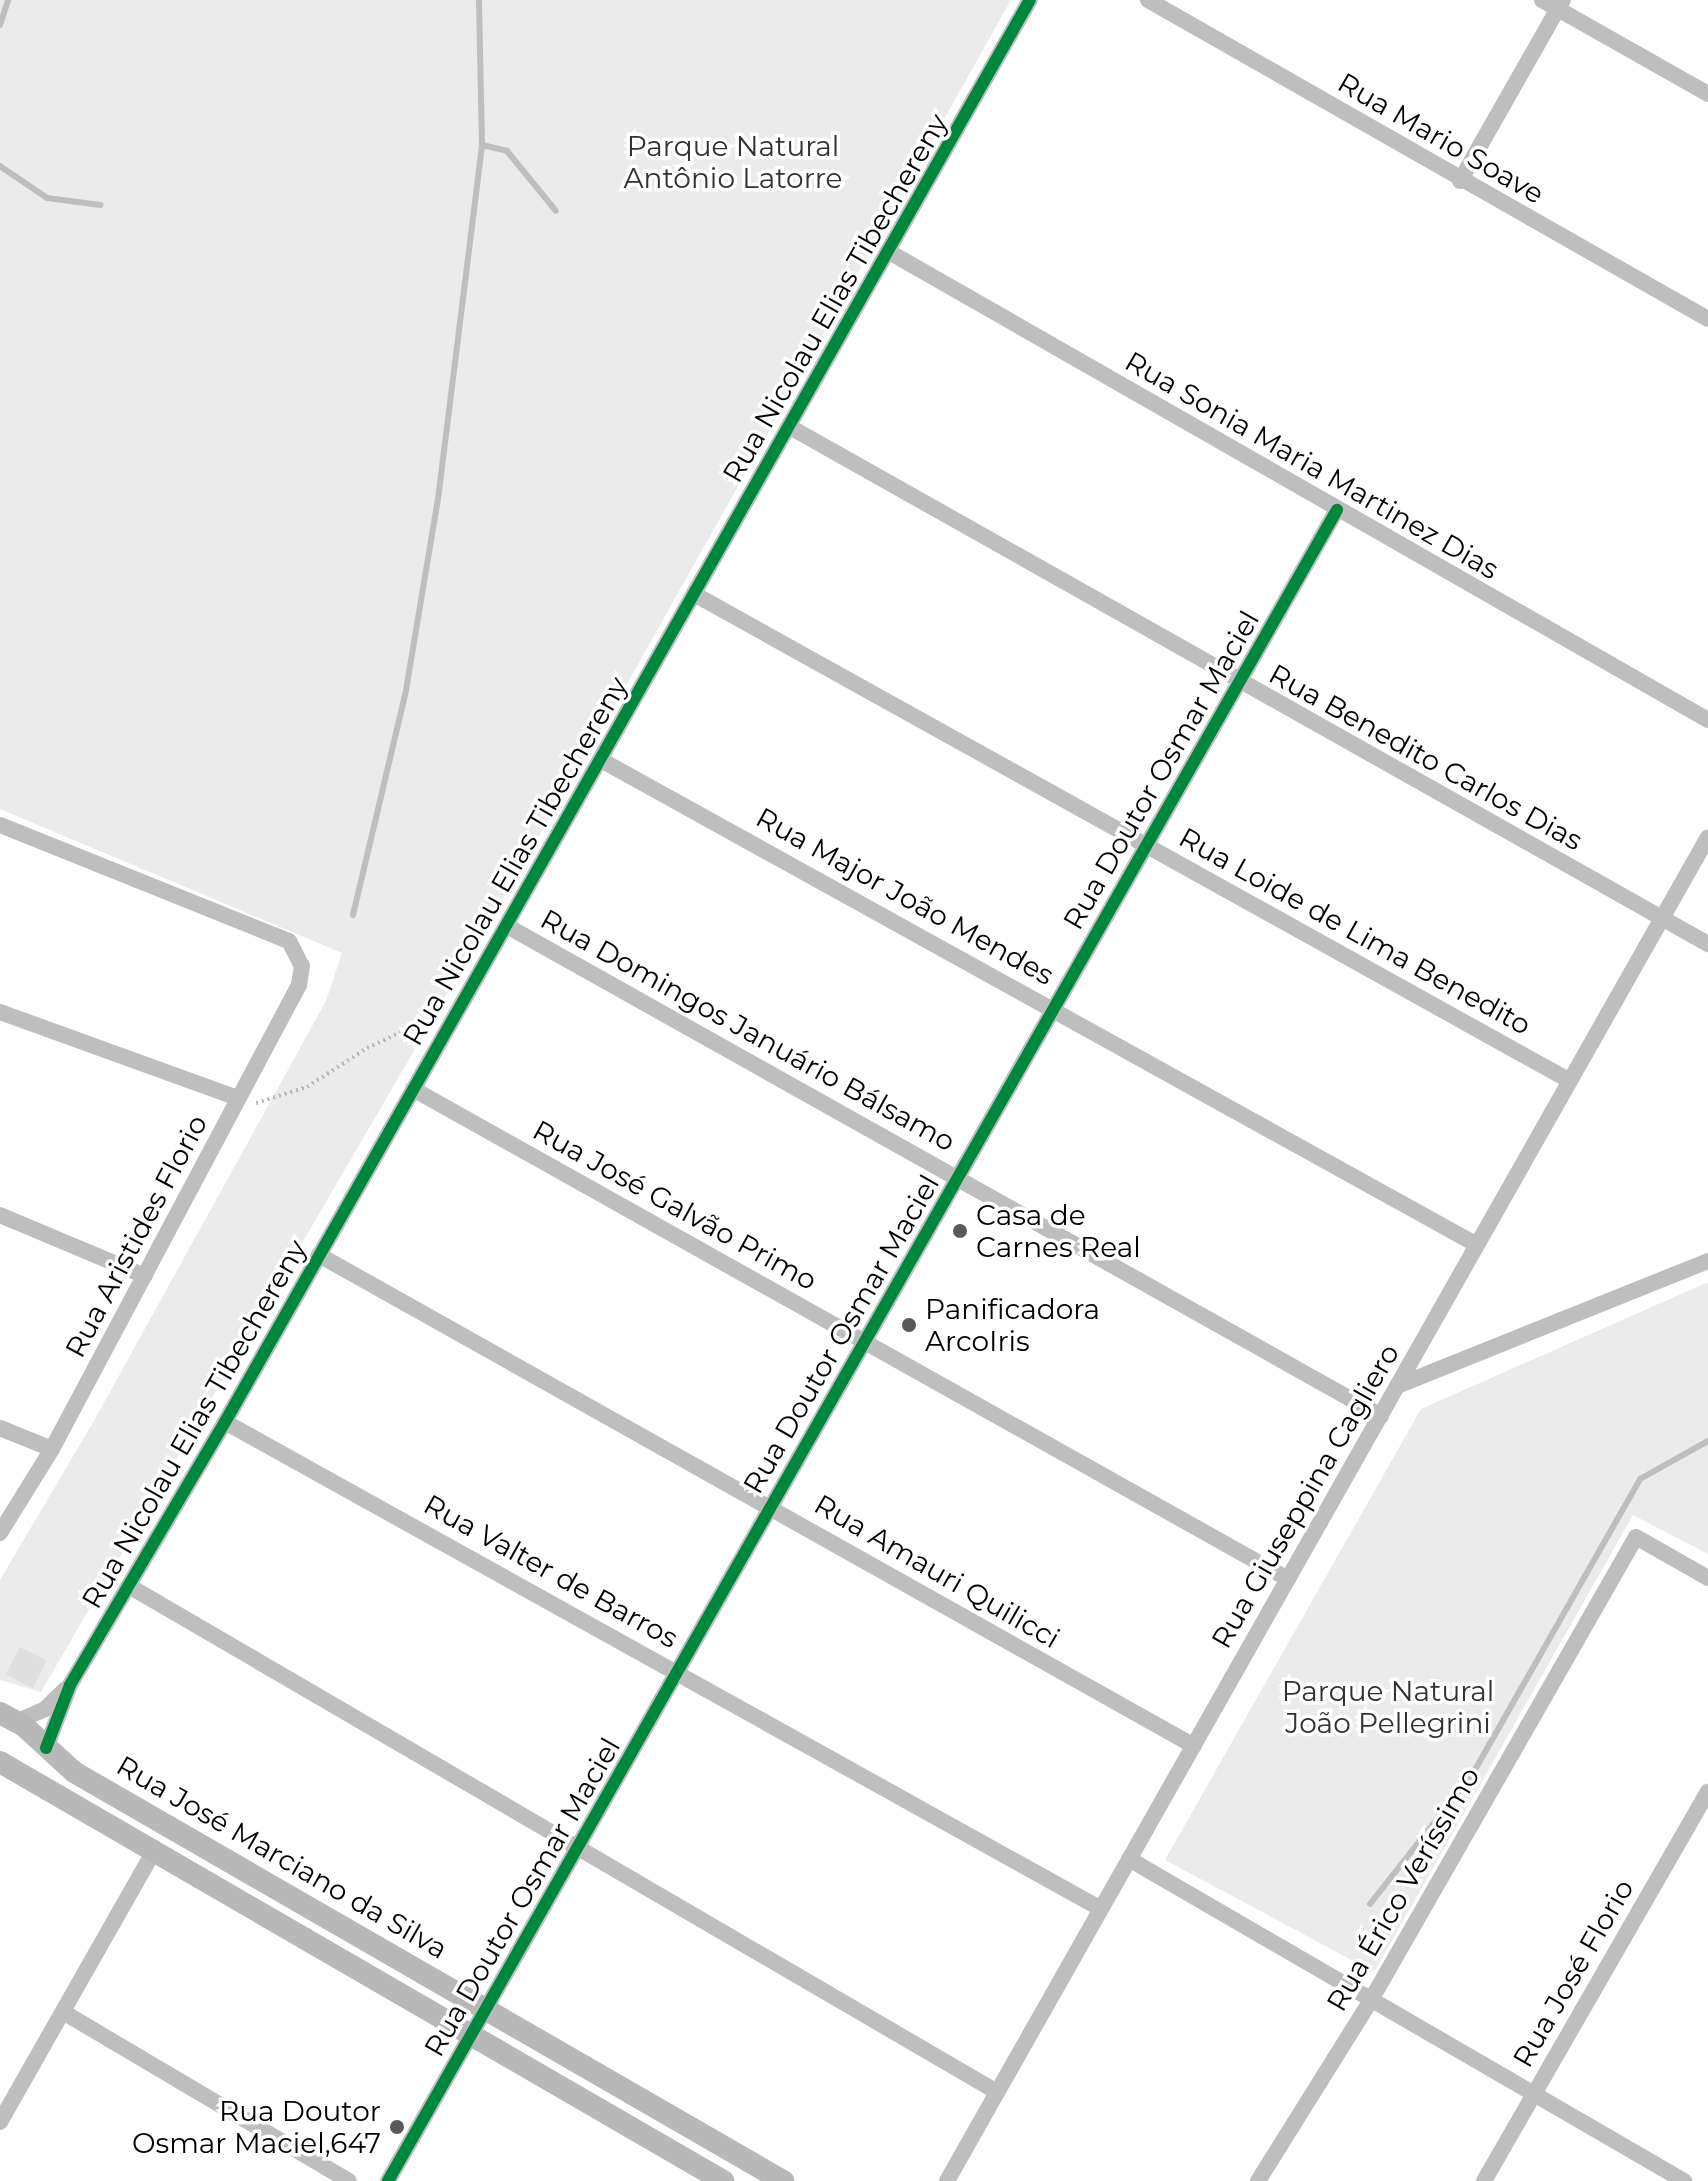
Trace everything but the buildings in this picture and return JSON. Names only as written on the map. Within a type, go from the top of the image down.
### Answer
[{"type":"street","name":"Rua Nicolau Elias Tibechereny","points":[[46,1748],[70,1685],[225,1422],[891,253],[1030,0]]},
{"type":"street","name":"Rua Mario Soave","points":[[1148,0],[1460,181],[1708,319]]},
{"type":"street","points":[[1542,0],[1560,4],[1708,94]]},
{"type":"street","points":[[1460,181],[1560,4]]},
{"type":"street","name":"Rua Sonia Maria Martinez Dias","points":[[891,253],[1708,720]]},
{"type":"street","name":"Rua Benedito Carlos Dias","points":[[790,427],[1708,944]]},
{"type":"street","name":"Rua Doutor Osmar Maciel","points":[[388,2181],[1337,510]]},
{"type":"street","name":"Rua Loide de Lima Benedito","points":[[694,594],[1570,1081]]},
{"type":"street","name":"Rua Major João Mendes","points":[[601,760],[1054,1007],[1477,1245]]},
{"type":"street","name":"Rua Aristides Florio","points":[[0,825],[289,941],[301,957],[299,985],[52,1449],[0,1533]]},
{"type":"street","name":"Rua Giuseppina Cagliero","points":[[947,2181],[1708,837]]},
{"type":"street","name":"Rua Domingos Januário Bálsamo","points":[[507,926],[1381,1416]]},
{"type":"street","points":[[0,1012],[237,1098]]},
{"type":"street","name":"Rua José Galvão Primo","points":[[413,1089],[1288,1579]]},
{"type":"street","points":[[0,1215],[145,1276]]},
{"type":"street","name":"Rua Amauri Quilicci","points":[[319,1255],[1194,1746]]},
{"type":"street","points":[[1397,1386],[1708,1261]]},
{"type":"street","name":"Rua Valter de Barros","points":[[225,1422],[678,1670],[1101,1909]]},
{"type":"street","points":[[0,1428],[52,1449]]},
{"type":"street","name":"Rua Érico Veríssimo","points":[[1258,2181],[1371,2000],[1636,1537],[1708,1578]]},
{"type":"street","points":[[129,1586],[997,2092]]},
{"type":"street","name":"Rua Nicolau Elias Tibechereny","points":[[8,1718],[45,1709],[70,1685]]},
{"type":"street","name":"Rua José Marciano da Silva","points":[[8,1718],[111,1794],[783,2181]]},
{"type":"street","name":"Rua José Marciano da Silva","points":[[0,1762],[155,1849],[723,2181]]},
{"type":"street","name":"Rua José Florio","points":[[1484,2181],[1708,1792]]},
{"type":"street","points":[[0,2122],[155,1849]]},
{"type":"street","points":[[1129,1859],[1684,2181]]},
{"type":"street","points":[[63,2012],[349,2181]]},
{"type":"path","points":[[237,1098],[259,1103],[307,1087],[367,1048],[419,1024],[443,1037]]},
{"type":"green space","name":"Parque Natural Antônio Latorre","points":[[0,0],[1011,0],[618,700],[41,1692],[0,1680],[0,1580],[95,1419],[326,1001],[342,953],[0,809]]},
{"type":"green space","name":"Parque Natural João Pellegrini","points":[[1708,1282],[1708,1554],[1633,1515],[1374,1972],[1165,1860],[1421,1409]]},
{"type":"waterway","points":[[0,25],[8,0]]},
{"type":"waterway","points":[[353,915],[406,690],[438,499],[482,145],[479,0]]},
{"type":"waterway","points":[[482,145],[507,151],[556,211]]},
{"type":"waterway","points":[[0,166],[47,198],[101,205]]},
{"type":"waterway","points":[[1370,1904],[1472,1775],[1640,1479],[1708,1441]]},
{"type":"cycle path","points":[[46,1748],[70,1685],[225,1422],[1030,0]]},
{"type":"cycle path","points":[[388,2181],[1337,510]]},
{"type":"place","name":"Casa de Carnes Real","points":[[960,1231]]},
{"type":"place","name":"Panificadora ArcoIris","points":[[909,1325]]},
{"type":"place","name":"Rua Doutor Osmar Maciel,647","points":[[397,2127]]}]
